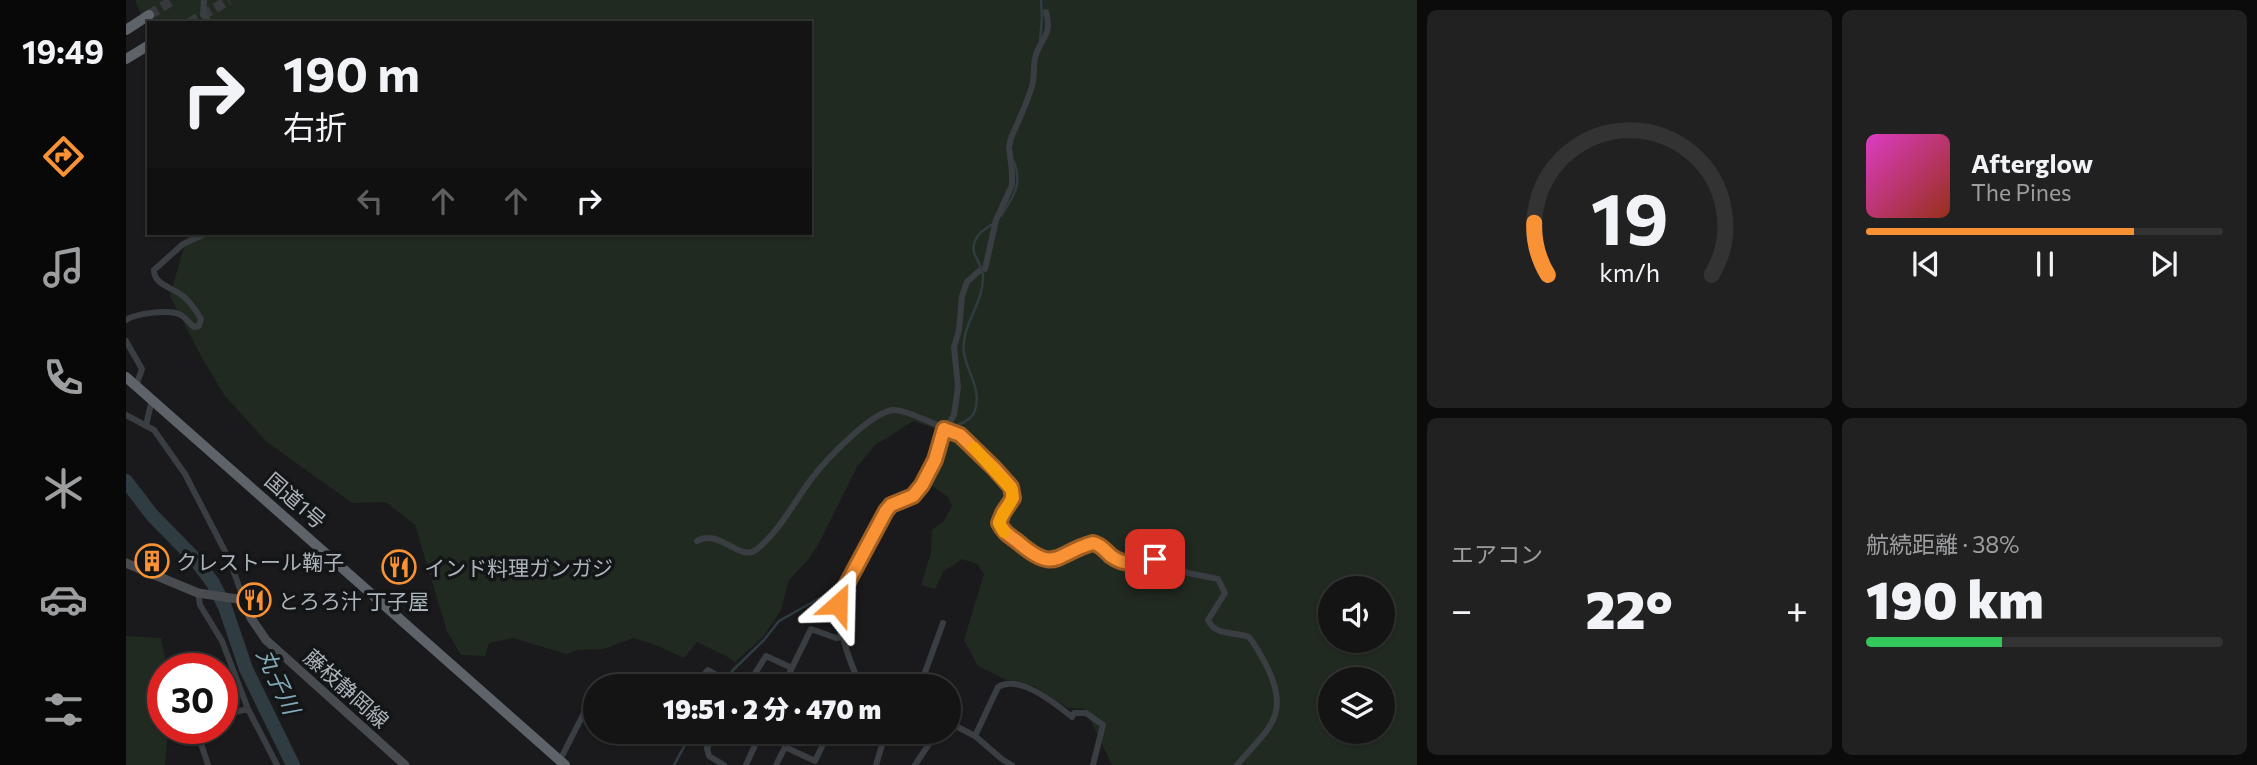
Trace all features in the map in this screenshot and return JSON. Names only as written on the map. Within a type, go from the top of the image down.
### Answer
[{"type":"highway","points":[[126,30],[149,15]]},
{"type":"highway","points":[[126,59],[147,46]]},
{"type":"highway","name":"国道1号","points":[[126,377],[563,762]]},
{"type":"main road","points":[[126,563],[201,594],[244,600]]},
{"type":"main road","name":"藤枝静岡線","points":[[244,600],[251,618],[267,640],[405,765]]},
{"type":"street","points":[[204,0],[203,15],[209,21]]},
{"type":"street","points":[[855,674],[850,664],[838,604],[886,511],[891,505],[913,496],[922,485],[935,460],[944,429],[954,415],[958,387],[954,347],[964,289],[970,278],[982,270],[996,220],[1012,185],[1009,147],[1034,83],[1038,50],[1050,26],[1046,12]]},
{"type":"street","points":[[126,320],[130,317],[169,312],[185,317],[194,327],[199,326],[201,319],[196,310],[178,293],[158,282],[154,270],[183,244],[203,235]]},
{"type":"street","points":[[126,341],[142,369],[136,386]]},
{"type":"street","points":[[146,425],[152,400]]},
{"type":"street","points":[[697,541],[703,537],[715,538],[747,553],[755,551],[779,525],[820,468],[865,425],[886,412],[903,412],[944,429],[965,439],[1011,487],[1013,498],[999,523],[1005,534],[1031,554],[1045,559],[1057,558],[1093,543],[1103,547],[1112,557],[1130,564],[1160,560],[1188,573],[1212,576],[1222,582],[1225,593],[1208,620],[1210,625],[1220,631],[1249,637],[1273,675],[1277,696],[1274,719],[1264,735],[1237,765]]},
{"type":"street","points":[[126,415],[146,425],[161,437],[185,474],[229,559],[244,600]]},
{"type":"street","points":[[201,594],[200,605],[222,641],[248,709],[277,765]]},
{"type":"street","points":[[924,674],[943,622]]},
{"type":"street","points":[[789,674],[811,629],[836,638],[843,632]]},
{"type":"street","points":[[755,674],[766,656],[792,668]]},
{"type":"street","points":[[975,736],[998,687],[1006,683],[1019,684],[1060,707],[1072,717],[1074,713],[1086,713],[1103,725],[1093,765]]},
{"type":"street","points":[[238,711],[248,709]]},
{"type":"street","points":[[563,762],[583,715]]},
{"type":"street","points":[[961,729],[975,736],[1001,763],[1012,765]]},
{"type":"street","points":[[201,744],[208,765]]},
{"type":"street","points":[[710,744],[707,748],[709,757],[724,765]]},
{"type":"street","points":[[746,765],[756,744]]},
{"type":"street","points":[[776,765],[786,744]]},
{"type":"street","points":[[785,747],[815,761],[823,744]]},
{"type":"street","points":[[876,765],[882,744]]},
{"type":"street","points":[[915,765],[929,744]]},
{"type":"shaded area","points":[[135,0],[1417,0],[1417,765],[1112,765],[1085,709],[1068,708],[1034,686],[1004,679],[978,666],[964,640],[984,574],[977,564],[962,559],[943,572],[935,589],[921,585],[931,552],[932,530],[944,521],[952,506],[948,497],[931,485],[947,442],[936,429],[914,421],[875,445],[857,467],[818,545],[789,580],[781,610],[763,637],[735,662],[697,642],[684,658],[633,638],[604,649],[578,650],[566,654],[513,638],[489,643],[485,656],[461,655],[447,631],[415,525],[386,502],[352,503],[267,442],[225,396],[170,296],[187,235],[812,235],[812,21],[147,21],[147,28]]},
{"type":"shaded area","points":[[126,636],[161,638],[164,653],[147,653],[147,744],[167,744],[165,765],[126,765]]},
{"type":"waterway","points":[[1040,42],[1041,0]]},
{"type":"waterway","points":[[1001,216],[1017,184],[1014,162]]},
{"type":"waterway","points":[[914,498],[926,485],[935,468],[948,433],[970,418],[975,410],[977,395],[964,353],[964,343],[982,286],[983,276],[974,251],[975,241],[978,235],[994,223]]},
{"type":"waterway","name":"丸子川","points":[[126,481],[152,515],[194,558],[213,583],[225,607],[246,669],[293,765]]},
{"type":"waterway","points":[[854,575],[872,544]]},
{"type":"waterway","points":[[730,674],[779,621],[845,584]]},
{"type":"waterway","points":[[674,765],[685,744]]},
{"type":"tunnel","points":[[149,15],[173,0]]},
{"type":"tunnel","points":[[192,21],[229,0]]},
{"type":"slow traffic","points":[[974,448],[1011,487],[1013,498],[999,523],[1004,532]]},
{"type":"place","name":"クレストール鞠子","points":[[152,561]]},
{"type":"place","name":"インド料理ガンガジ","points":[[399,567]]},
{"type":"place","name":"とろろ汁 丁子屋","points":[[254,600]]},
{"type":"route","points":[[838,604],[886,511],[895,502],[913,496],[922,485],[937,455],[944,429],[965,439],[1011,487],[1013,498],[999,523],[1005,534],[1031,554],[1038,558],[1057,558],[1093,543],[1103,547],[1112,557],[1130,564],[1142,564],[1155,559]]}]
